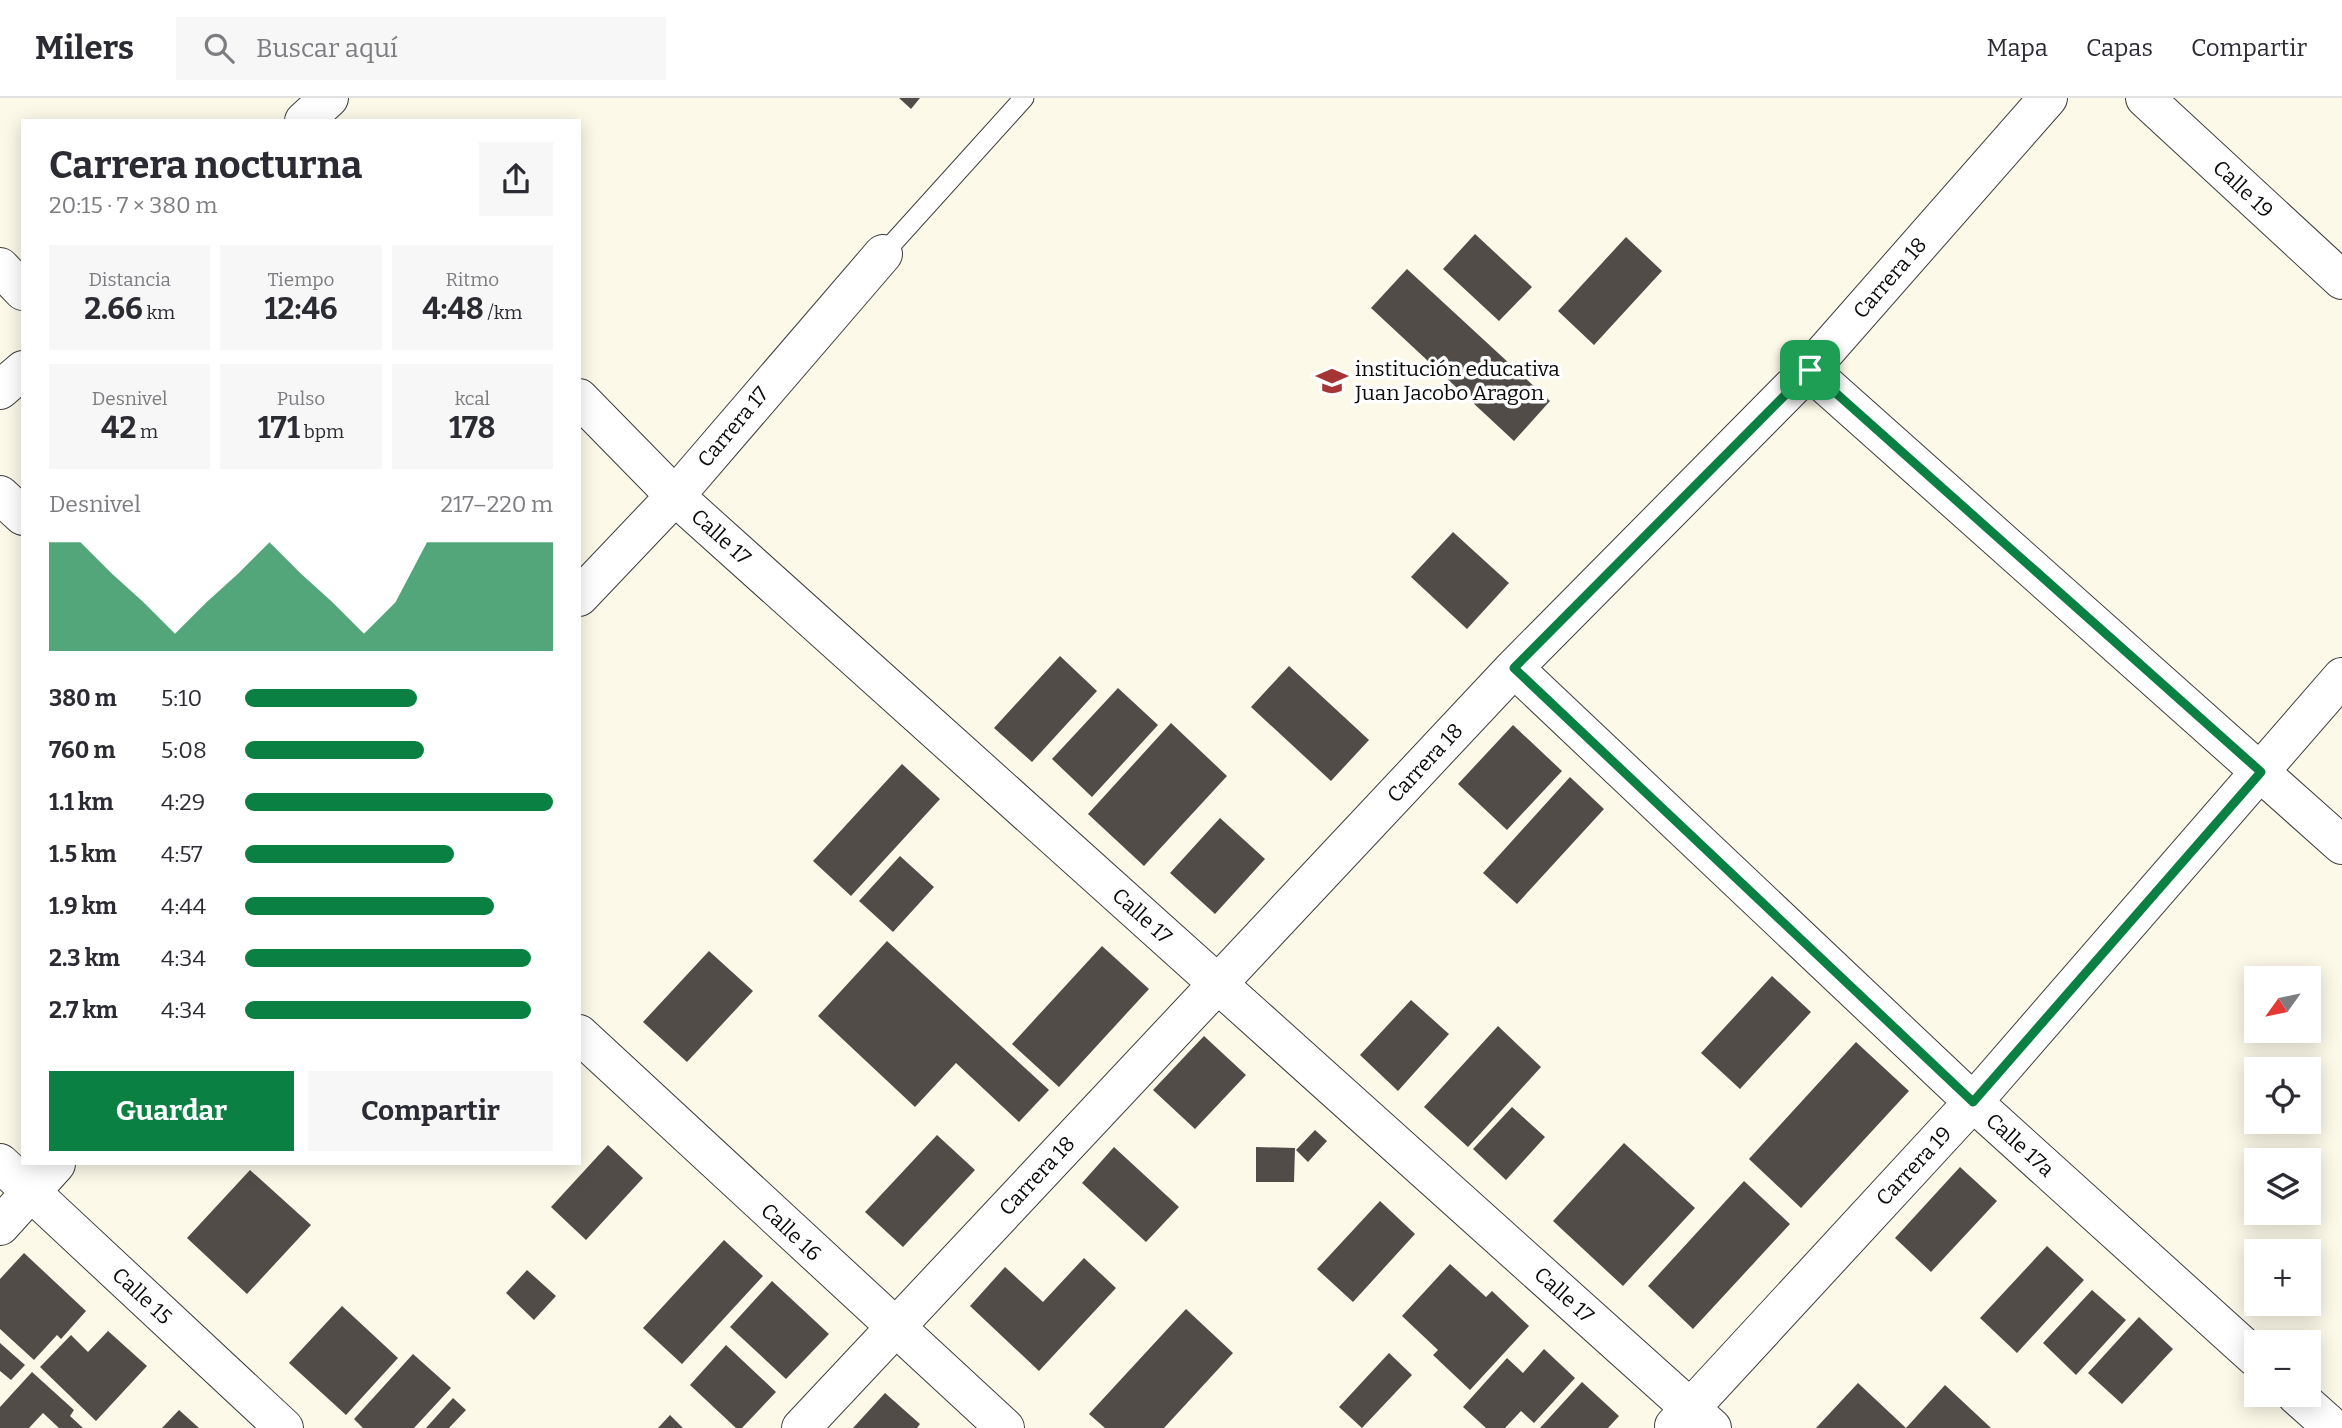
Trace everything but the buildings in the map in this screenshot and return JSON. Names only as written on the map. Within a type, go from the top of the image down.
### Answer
[{"type":"street","name":"Carrera 18","points":[[802,1428],[1514,668],[1810,370],[2048,98]]},
{"type":"street","name":"Calle 19","points":[[2145,98],[2342,279]]},
{"type":"street","name":"Carrera 17","points":[[581,595],[675,496],[883,254]]},
{"type":"street","points":[[0,267],[21,289]]},
{"type":"street","points":[[1810,370],[2342,845]]},
{"type":"street","points":[[0,390],[21,372]]},
{"type":"street","name":"Calle 17","points":[[581,400],[675,496],[1218,984],[1691,1421]]},
{"type":"street","points":[[0,495],[21,514]]},
{"type":"street","name":"Calle 17a","points":[[1514,668],[1973,1102],[2244,1347]]},
{"type":"street","name":"Carrera 19","points":[[1691,1421],[1973,1102],[2342,677]]},
{"type":"street","name":"Calle 16","points":[[581,1036],[1005,1428]]},
{"type":"street","name":"Calle 15","points":[[0,1163],[284,1428]]},
{"type":"street","points":[[0,1226],[55,1165]]},
{"type":"street","points":[[2309,1407],[2333,1428]]},
{"type":"lane","points":[[883,254],[1024,98]]},
{"type":"place","name":"institución educativa Juan Jacobo Aragon","points":[[1332,381]]},
{"type":"route","points":[[1810,370],[2261,772],[1973,1102],[1514,668],[1810,370]]}]
